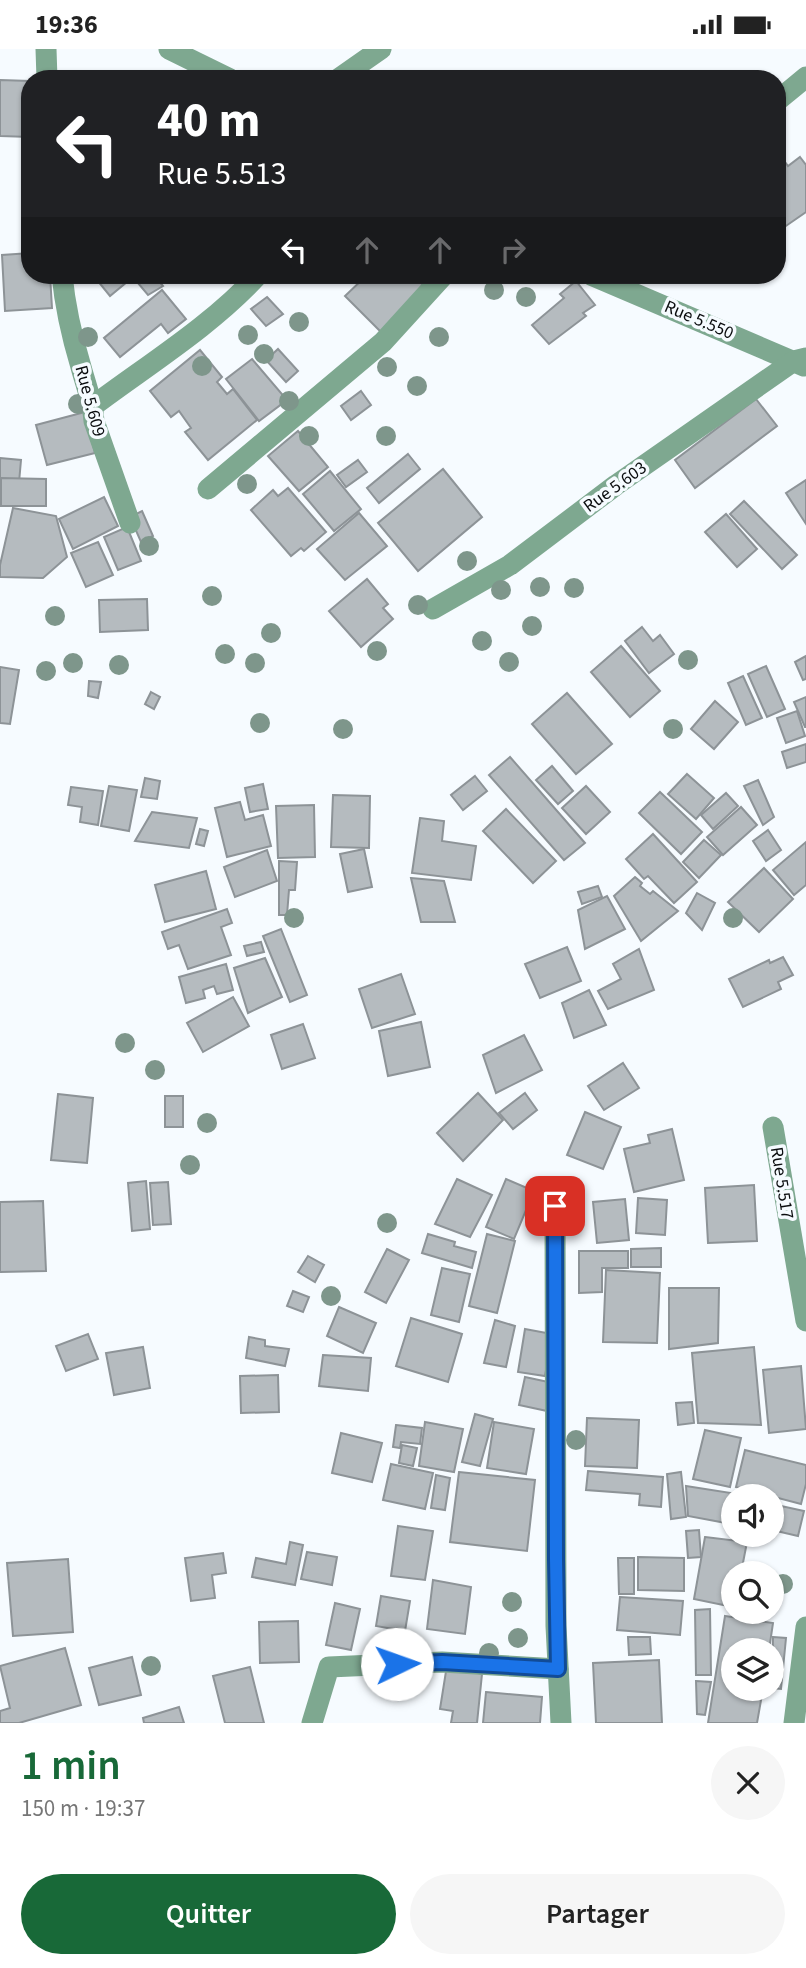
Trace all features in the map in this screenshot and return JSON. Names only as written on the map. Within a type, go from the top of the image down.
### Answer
[{"type":"street","points":[[46,49],[47,70]]},
{"type":"street","points":[[169,49],[212,70]]},
{"type":"street","points":[[351,70],[381,49]]},
{"type":"street","points":[[786,94],[806,77]]},
{"type":"street","name":"Rue 5.609","points":[[63,284],[64,301],[93,405],[94,421],[130,523]]},
{"type":"street","points":[[93,405],[197,330],[250,284]]},
{"type":"street","points":[[208,489],[383,342],[435,284]]},
{"type":"street","name":"Rue 5.550","points":[[612,284],[802,362]]},
{"type":"street","name":"Rue 5.603","points":[[433,609],[510,565],[616,485],[802,362]]},
{"type":"street","name":"Rue 5.517","points":[[773,1127],[806,1321]]},
{"type":"street","points":[[555,1206],[556,1587],[561,1723]]},
{"type":"street","points":[[794,1723],[806,1627]]},
{"type":"street","points":[[312,1723],[329,1668],[442,1662],[558,1669]]},
{"type":"building","points":[[0,80],[21,81],[21,137],[0,136]]},
{"type":"building","points":[[800,157],[806,165],[806,212],[786,226],[786,163],[788,166]]},
{"type":"building","points":[[21,254],[21,284],[51,284],[52,308],[5,311],[2,255]]},
{"type":"building","points":[[100,284],[125,284],[110,296]]},
{"type":"building","points":[[139,284],[163,286],[148,295]]},
{"type":"building","points":[[358,284],[422,284],[426,288],[381,332],[345,296]]},
{"type":"building","points":[[572,284],[578,284],[595,305],[583,313],[586,316],[549,344],[532,325],[564,298],[560,294]]},
{"type":"building","points":[[162,290],[186,319],[168,333],[161,324],[120,357],[104,338]]},
{"type":"building","points":[[267,297],[283,314],[266,326],[251,309]]},
{"type":"building","points":[[278,349],[298,371],[286,382],[266,360]]},
{"type":"building","points":[[200,350],[222,377],[217,382],[227,394],[233,389],[257,420],[208,460],[185,432],[191,428],[179,411],[171,417],[150,391]]},
{"type":"building","points":[[252,359],[287,400],[259,421],[226,379]]},
{"type":"building","points":[[361,391],[371,405],[351,420],[341,406]]},
{"type":"building","points":[[756,399],[777,426],[695,488],[675,460]]},
{"type":"building","points":[[85,412],[95,453],[47,465],[36,425]]},
{"type":"building","points":[[298,431],[328,467],[299,491],[268,456]]},
{"type":"building","points":[[408,454],[420,469],[379,503],[367,488]]},
{"type":"building","points":[[0,458],[21,460],[18,494],[0,492]]},
{"type":"building","points":[[358,460],[367,472],[346,487],[337,475]]},
{"type":"building","points":[[443,469],[482,517],[418,571],[378,523]]},
{"type":"building","points":[[330,471],[361,509],[334,531],[303,494]]},
{"type":"building","points":[[1,478],[46,479],[46,506],[1,506]]},
{"type":"building","points":[[806,480],[806,524],[786,493]]},
{"type":"building","points":[[288,488],[326,532],[304,551],[301,548],[291,556],[251,510],[273,490],[278,496]]},
{"type":"building","points":[[104,497],[118,526],[73,549],[59,519]]},
{"type":"building","points":[[744,501],[797,555],[782,569],[730,514]]},
{"type":"building","points":[[13,508],[56,516],[67,557],[43,578],[0,577],[0,565]]},
{"type":"building","points":[[142,511],[153,536],[141,542],[130,517]]},
{"type":"building","points":[[359,513],[387,546],[345,580],[317,549]]},
{"type":"building","points":[[726,514],[757,549],[737,567],[705,532]]},
{"type":"building","points":[[127,527],[141,561],[118,570],[104,537]]},
{"type":"building","points":[[98,542],[113,575],[86,587],[71,553]]},
{"type":"building","points":[[367,579],[388,604],[383,608],[393,619],[361,647],[329,611]]},
{"type":"building","points":[[147,599],[148,630],[100,632],[99,600]]},
{"type":"building","points":[[642,627],[653,641],[660,635],[674,654],[649,673],[625,641]]},
{"type":"building","points":[[621,646],[660,691],[630,717],[591,672]]},
{"type":"building","points":[[806,656],[806,679],[803,680],[795,662]]},
{"type":"building","points":[[766,666],[785,709],[767,717],[748,674]]},
{"type":"building","points":[[0,667],[19,670],[10,724],[0,723]]},
{"type":"building","points":[[743,676],[762,718],[746,725],[728,683]]},
{"type":"building","points":[[89,681],[101,682],[98,698],[88,696]]},
{"type":"building","points":[[151,692],[160,697],[154,709],[145,704]]},
{"type":"building","points":[[567,693],[612,744],[576,774],[532,724]]},
{"type":"building","points":[[806,697],[806,727],[805,727],[794,702]]},
{"type":"building","points":[[715,701],[738,722],[714,749],[691,729]]},
{"type":"building","points":[[797,711],[805,736],[786,743],[777,718]]},
{"type":"building","points":[[806,744],[806,762],[787,768],[782,752]]},
{"type":"building","points":[[510,757],[585,843],[564,860],[489,775]]},
{"type":"building","points":[[552,766],[573,791],[558,804],[536,780]]},
{"type":"building","points":[[687,774],[714,798],[696,819],[668,794]]},
{"type":"building","points":[[475,776],[487,791],[463,810],[451,795]]},
{"type":"building","points":[[145,778],[160,781],[157,799],[141,797]]},
{"type":"building","points":[[758,780],[774,817],[763,825],[744,786]]},
{"type":"building","points":[[263,784],[268,809],[250,812],[245,788]]},
{"type":"building","points":[[109,786],[137,790],[129,831],[101,826]]},
{"type":"building","points":[[586,786],[610,812],[586,834],[562,808]]},
{"type":"building","points":[[71,787],[103,791],[98,825],[80,822],[82,807],[68,805]]},
{"type":"building","points":[[660,792],[702,832],[681,854],[639,813]]},
{"type":"building","points":[[726,793],[738,806],[713,829],[701,815]]},
{"type":"building","points":[[333,795],[370,796],[369,848],[331,847]]},
{"type":"building","points":[[240,802],[245,820],[263,815],[271,846],[227,857],[215,808]]},
{"type":"building","points":[[314,805],[315,857],[278,858],[276,806]]},
{"type":"building","points":[[741,807],[757,825],[723,855],[707,837]]},
{"type":"building","points":[[506,809],[556,861],[533,883],[483,831]]},
{"type":"building","points":[[152,812],[197,818],[189,848],[135,841]]},
{"type":"building","points":[[420,818],[444,821],[442,841],[476,846],[471,880],[412,873]]},
{"type":"building","points":[[200,829],[208,831],[204,846],[196,844]]},
{"type":"building","points":[[768,830],[781,850],[766,861],[753,841]]},
{"type":"building","points":[[653,834],[697,882],[674,903],[648,876],[644,879],[626,859]]},
{"type":"building","points":[[704,840],[721,855],[699,878],[683,862]]},
{"type":"building","points":[[806,842],[806,885],[794,895],[773,870]]},
{"type":"building","points":[[364,849],[372,887],[348,892],[340,854]]},
{"type":"building","points":[[267,850],[277,881],[235,897],[224,867]]},
{"type":"building","points":[[279,861],[297,862],[295,890],[289,890],[287,915],[279,915]]},
{"type":"building","points":[[764,868],[793,899],[759,932],[728,902]]},
{"type":"building","points":[[206,871],[216,909],[165,922],[155,885]]},
{"type":"building","points":[[635,877],[642,883],[640,886],[650,894],[653,891],[678,911],[641,941],[614,896]]},
{"type":"building","points":[[411,878],[444,881],[455,922],[421,922]]},
{"type":"building","points":[[598,886],[602,897],[582,904],[578,892]]},
{"type":"building","points":[[697,893],[715,903],[702,930],[686,913]]},
{"type":"building","points":[[607,896],[625,929],[585,949],[578,910]]},
{"type":"building","points":[[227,909],[232,923],[221,927],[231,955],[188,969],[179,945],[168,949],[162,932]]},
{"type":"building","points":[[281,929],[307,995],[290,1002],[263,936]]},
{"type":"building","points":[[261,942],[264,952],[247,956],[244,946]]},
{"type":"building","points":[[567,947],[581,981],[540,998],[525,964]]},
{"type":"building","points":[[639,949],[654,990],[608,1009],[598,991],[621,979],[613,964]]},
{"type":"building","points":[[783,957],[793,975],[778,982],[781,989],[743,1007],[729,979],[769,960],[770,963]]},
{"type":"building","points":[[265,958],[282,997],[248,1013],[234,968]]},
{"type":"building","points":[[226,964],[233,990],[217,994],[214,986],[203,990],[205,998],[186,1003],[179,977]]},
{"type":"building","points":[[401,974],[415,1014],[372,1028],[359,989]]},
{"type":"building","points":[[589,990],[606,1025],[574,1038],[562,1003]]},
{"type":"building","points":[[233,997],[249,1026],[203,1052],[187,1023]]},
{"type":"building","points":[[421,1022],[430,1067],[388,1076],[379,1031]]},
{"type":"building","points":[[303,1024],[315,1058],[282,1069],[271,1035]]},
{"type":"building","points":[[524,1035],[542,1070],[496,1093],[483,1055]]},
{"type":"building","points":[[623,1063],[639,1088],[604,1110],[588,1086]]},
{"type":"building","points":[[478,1093],[503,1120],[463,1161],[437,1133]]},
{"type":"building","points":[[525,1093],[537,1110],[513,1129],[499,1113]]},
{"type":"building","points":[[58,1094],[93,1098],[87,1163],[51,1160]]},
{"type":"building","points":[[165,1096],[183,1096],[183,1127],[165,1127]]},
{"type":"building","points":[[585,1112],[621,1127],[603,1169],[567,1155]]},
{"type":"building","points":[[672,1129],[684,1180],[634,1192],[624,1149],[650,1143],[648,1135]]},
{"type":"building","points":[[457,1179],[492,1195],[470,1237],[435,1224]]},
{"type":"building","points":[[506,1179],[534,1191],[514,1239],[486,1227]]},
{"type":"building","points":[[146,1181],[150,1229],[132,1231],[128,1183]]},
{"type":"building","points":[[168,1182],[171,1224],[153,1225],[150,1183]]},
{"type":"building","points":[[754,1185],[757,1241],[708,1243],[705,1188]]},
{"type":"building","points":[[638,1198],[667,1200],[665,1235],[636,1233]]},
{"type":"building","points":[[625,1199],[629,1240],[597,1243],[593,1202]]},
{"type":"building","points":[[43,1201],[46,1271],[0,1272],[0,1202]]},
{"type":"building","points":[[428,1234],[455,1242],[454,1246],[476,1252],[472,1268],[422,1253]]},
{"type":"building","points":[[487,1234],[515,1241],[497,1313],[469,1306]]},
{"type":"building","points":[[661,1248],[661,1267],[631,1267],[631,1249]]},
{"type":"building","points":[[387,1249],[409,1260],[386,1303],[365,1292]]},
{"type":"building","points":[[579,1251],[628,1251],[628,1268],[602,1268],[602,1292],[579,1293]]},
{"type":"building","points":[[308,1256],[324,1265],[315,1282],[298,1272]]},
{"type":"building","points":[[442,1268],[470,1274],[459,1322],[431,1315]]},
{"type":"building","points":[[606,1270],[660,1273],[657,1343],[603,1342]]},
{"type":"building","points":[[669,1288],[719,1288],[718,1343],[669,1349]]},
{"type":"building","points":[[293,1291],[309,1297],[303,1312],[287,1306]]},
{"type":"building","points":[[339,1307],[376,1323],[363,1353],[327,1336]]},
{"type":"building","points":[[411,1318],[462,1334],[448,1382],[396,1366]]},
{"type":"building","points":[[495,1320],[515,1326],[506,1367],[484,1363]]},
{"type":"building","points":[[525,1329],[552,1334],[545,1376],[518,1372]]},
{"type":"building","points":[[88,1334],[98,1359],[66,1371],[56,1346]]},
{"type":"building","points":[[249,1337],[265,1340],[265,1346],[289,1349],[285,1366],[246,1358]]},
{"type":"building","points":[[143,1347],[150,1388],[114,1395],[106,1353]]},
{"type":"building","points":[[754,1347],[761,1425],[698,1423],[692,1353]]},
{"type":"building","points":[[323,1355],[371,1358],[368,1391],[319,1386]]},
{"type":"building","points":[[801,1366],[806,1429],[769,1433],[763,1370]]},
{"type":"building","points":[[278,1375],[279,1412],[241,1413],[240,1376]]},
{"type":"building","points":[[525,1377],[553,1383],[547,1411],[519,1405]]},
{"type":"building","points":[[692,1402],[694,1423],[678,1425],[676,1403]]},
{"type":"building","points":[[475,1414],[493,1419],[480,1466],[462,1462]]},
{"type":"building","points":[[587,1418],[639,1420],[637,1468],[585,1466]]},
{"type":"building","points":[[425,1422],[463,1429],[454,1472],[419,1466]]},
{"type":"building","points":[[494,1422],[534,1429],[526,1474],[487,1468]]},
{"type":"building","points":[[396,1425],[422,1428],[420,1444],[401,1442],[400,1448],[393,1447]]},
{"type":"building","points":[[705,1430],[741,1438],[731,1484],[721,1485],[693,1479]]},
{"type":"building","points":[[341,1433],[382,1443],[372,1482],[332,1473]]},
{"type":"building","points":[[402,1445],[417,1448],[413,1466],[399,1463]]},
{"type":"building","points":[[745,1450],[806,1465],[806,1484],[801,1504],[784,1500],[784,1484],[737,1484]]},
{"type":"building","points":[[391,1464],[433,1473],[425,1509],[383,1500]]},
{"type":"building","points":[[588,1471],[663,1477],[661,1507],[639,1505],[640,1494],[586,1490]]},
{"type":"building","points":[[459,1472],[535,1480],[527,1551],[450,1542]]},
{"type":"building","points":[[681,1472],[686,1517],[671,1519],[667,1474]]},
{"type":"building","points":[[436,1475],[450,1478],[445,1510],[431,1508]]},
{"type":"building","points":[[686,1486],[721,1491],[721,1522],[688,1516]]},
{"type":"building","points":[[784,1507],[804,1511],[798,1536],[784,1533]]},
{"type":"building","points":[[398,1526],[433,1531],[425,1580],[391,1576]]},
{"type":"building","points":[[699,1530],[701,1557],[688,1558],[686,1531]]},
{"type":"building","points":[[705,1537],[721,1539],[721,1547],[746,1547],[743,1561],[721,1561],[721,1605],[694,1599]]},
{"type":"building","points":[[290,1542],[303,1545],[295,1585],[252,1577],[256,1558],[286,1564]]},
{"type":"building","points":[[307,1552],[337,1557],[332,1585],[301,1579]]},
{"type":"building","points":[[223,1553],[226,1573],[212,1575],[215,1598],[191,1601],[185,1558]]},
{"type":"building","points":[[638,1557],[684,1558],[684,1591],[638,1590]]},
{"type":"building","points":[[618,1558],[634,1558],[634,1594],[619,1594]]},
{"type":"building","points":[[68,1559],[73,1632],[13,1636],[7,1563]]},
{"type":"building","points":[[433,1580],[471,1587],[465,1634],[427,1629]]},
{"type":"building","points":[[381,1596],[410,1601],[405,1631],[376,1626]]},
{"type":"building","points":[[620,1597],[683,1601],[680,1635],[617,1630]]},
{"type":"building","points":[[335,1603],[360,1609],[351,1650],[326,1645]]},
{"type":"building","points":[[710,1609],[711,1675],[696,1675],[695,1610]]},
{"type":"building","points":[[298,1621],[299,1662],[260,1663],[259,1622]]},
{"type":"building","points":[[724,1624],[773,1624],[771,1638],[722,1638]]},
{"type":"building","points":[[628,1637],[650,1637],[651,1654],[629,1655]]},
{"type":"building","points":[[721,1641],[721,1701],[761,1701],[757,1723],[708,1723]]},
{"type":"building","points":[[65,1648],[81,1705],[19,1723],[0,1723],[0,1711],[10,1708],[0,1666]]},
{"type":"building","points":[[132,1657],[141,1695],[99,1705],[89,1668]]},
{"type":"building","points":[[659,1660],[662,1723],[596,1723],[593,1663]]},
{"type":"building","points":[[447,1665],[482,1674],[477,1723],[451,1723],[453,1711],[440,1709]]},
{"type":"building","points":[[250,1667],[264,1723],[225,1723],[213,1676]]},
{"type":"building","points":[[696,1681],[711,1682],[705,1715],[697,1714]]},
{"type":"building","points":[[486,1692],[542,1697],[540,1723],[483,1723]]},
{"type":"building","points":[[179,1707],[184,1723],[144,1723],[143,1718]]},
{"type":"route","points":[[397,1664],[442,1662],[558,1669],[555,1206]]}]
